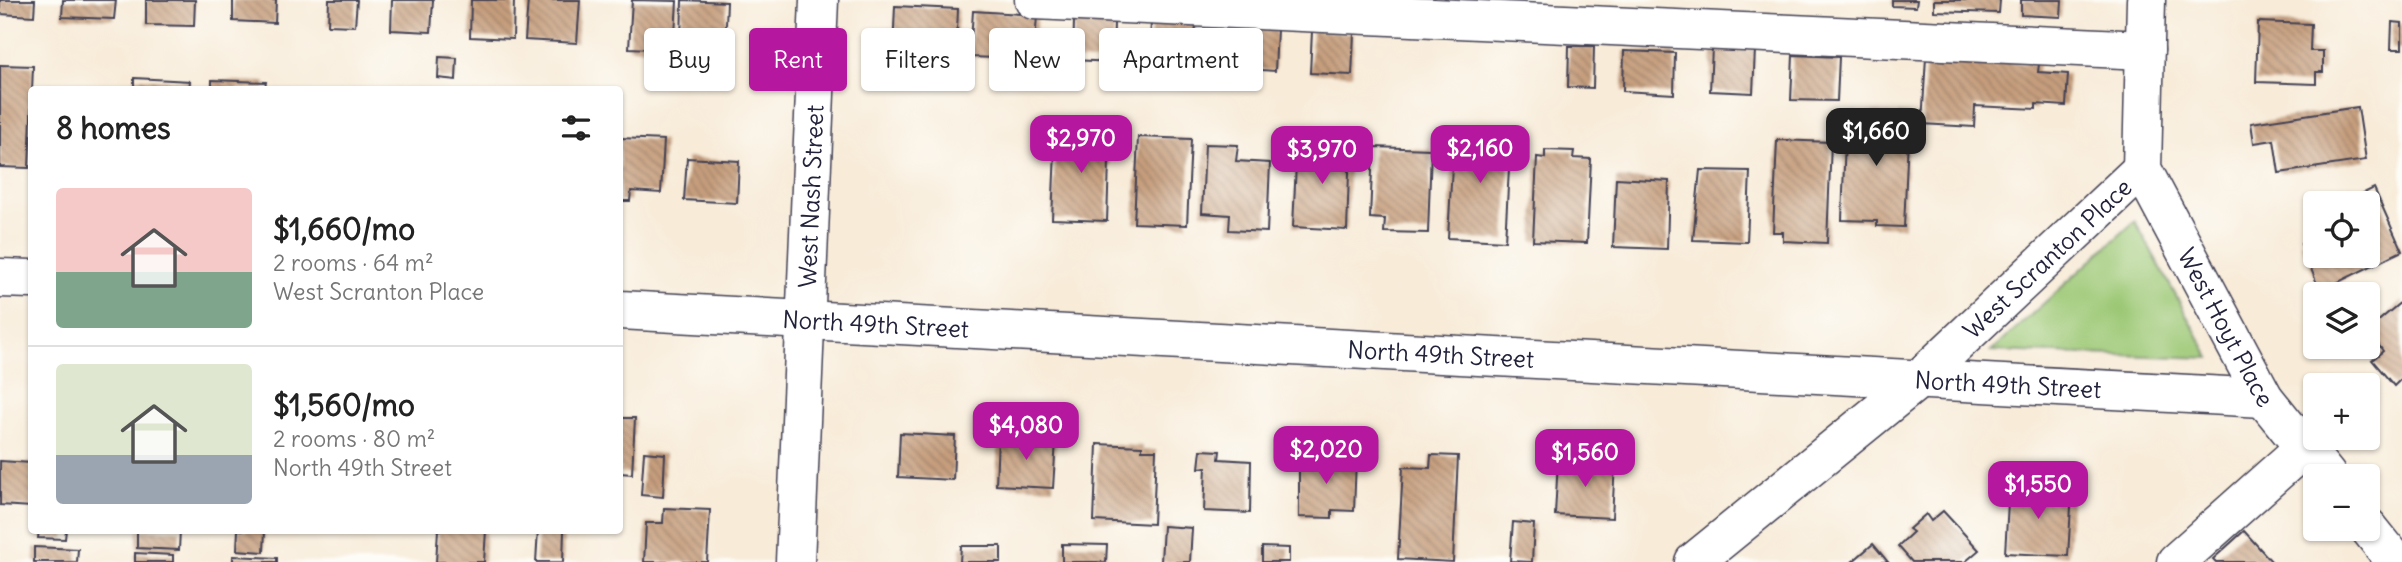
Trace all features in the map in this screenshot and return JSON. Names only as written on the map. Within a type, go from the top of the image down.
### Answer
[{"type":"street","name":"West Nash Street","points":[[795,562],[819,0]]},
{"type":"street","points":[[1034,0],[2145,50]]},
{"type":"street","points":[[2142,169],[2146,0]]},
{"type":"street","name":"West Scranton Place","points":[[1693,562],[1918,380],[2142,169]]},
{"type":"street","name":"West Hoyt Place","points":[[2142,169],[2264,398],[2316,462]]},
{"type":"street","points":[[0,278],[28,279]]},
{"type":"street","name":"North 49th Street","points":[[623,310],[2264,398]]},
{"type":"street","points":[[2176,562],[2316,462]]},
{"type":"street","points":[[2379,541],[2396,562]]},
{"type":"green space","points":[[2135,221],[2210,358],[1991,351]]},
{"type":"building","points":[[0,0],[35,0],[34,16],[0,14]]},
{"type":"building","points":[[63,0],[116,0],[114,19],[62,17]]},
{"type":"building","points":[[146,0],[195,0],[194,26],[146,25]]},
{"type":"building","points":[[233,0],[276,0],[275,23],[233,21]]},
{"type":"building","points":[[329,0],[357,0],[355,26],[328,25]]},
{"type":"building","points":[[392,0],[433,0],[431,32],[391,30]]},
{"type":"building","points":[[471,0],[514,0],[513,39],[470,37]]},
{"type":"building","points":[[528,0],[580,0],[577,43],[525,40]]},
{"type":"building","points":[[632,0],[677,1],[675,28],[644,28],[644,49],[629,48]]},
{"type":"building","points":[[682,0],[727,2],[726,28],[681,28]]},
{"type":"building","points":[[1892,0],[1917,0],[1916,7],[1892,6]]},
{"type":"building","points":[[1934,0],[2000,0],[1999,13],[1934,11]]},
{"type":"building","points":[[2021,0],[2062,0],[2061,17],[2021,15]]},
{"type":"building","points":[[895,6],[958,9],[957,28],[894,28]]},
{"type":"building","points":[[973,11],[1037,15],[1036,28],[989,28],[989,58],[975,57],[975,28],[972,28]]},
{"type":"building","points":[[1074,20],[1114,22],[1114,28],[1099,28],[1099,61],[1085,61],[1085,28],[1074,28]]},
{"type":"building","points":[[1151,21],[1196,24],[1196,28],[1151,28]]},
{"type":"building","points":[[2258,22],[2311,24],[2310,51],[2323,51],[2323,72],[2316,72],[2316,84],[2256,82]]},
{"type":"building","points":[[2392,22],[2402,23],[2402,49],[2391,49]]},
{"type":"building","points":[[1263,28],[1277,29],[1275,71],[1263,70]]},
{"type":"building","points":[[1312,31],[1354,33],[1352,75],[1310,73]]},
{"type":"building","points":[[1569,46],[1594,46],[1593,88],[1568,87]]},
{"type":"building","points":[[1712,47],[1755,49],[1753,93],[1710,91]]},
{"type":"building","points":[[1624,51],[1675,53],[1674,94],[1623,91]]},
{"type":"building","points":[[1793,55],[1839,57],[1837,101],[1791,100]]},
{"type":"building","points":[[439,57],[457,58],[456,80],[438,78]]},
{"type":"building","points":[[1926,57],[2039,64],[2038,72],[2068,74],[2066,106],[2036,104],[2036,109],[1975,106],[1974,127],[1922,124]]},
{"type":"building","points":[[0,65],[33,66],[32,86],[28,86],[28,168],[0,167]]},
{"type":"building","points":[[134,78],[190,81],[189,86],[134,86]]},
{"type":"building","points":[[212,80],[266,82],[265,86],[212,86]]},
{"type":"building","points":[[2358,107],[2366,160],[2279,173],[2274,140],[2254,143],[2251,123]]},
{"type":"building","points":[[1846,111],[1909,114],[1904,227],[1877,226],[1877,221],[1842,220]]},
{"type":"building","points":[[1056,128],[1110,131],[1107,221],[1052,219]]},
{"type":"building","points":[[1454,129],[1511,132],[1505,241],[1448,238]]},
{"type":"building","points":[[1138,137],[1191,139],[1187,225],[1134,223]]},
{"type":"building","points":[[623,138],[664,140],[661,193],[631,191],[630,201],[623,201]]},
{"type":"building","points":[[1777,140],[1831,142],[1827,243],[1783,241],[1783,232],[1773,232]]},
{"type":"building","points":[[1297,142],[1350,144],[1347,230],[1293,227]]},
{"type":"building","points":[[1205,144],[1238,145],[1236,161],[1270,163],[1267,232],[1229,230],[1230,215],[1202,213]]},
{"type":"building","points":[[1373,147],[1431,149],[1428,233],[1384,232],[1385,219],[1370,218]]},
{"type":"building","points":[[1545,150],[1574,151],[1573,158],[1591,159],[1587,243],[1533,241],[1537,157],[1545,158]]},
{"type":"building","points":[[687,158],[739,161],[737,203],[684,200]]},
{"type":"building","points":[[1700,170],[1750,171],[1747,242],[1693,240]]},
{"type":"building","points":[[1616,178],[1669,181],[1667,249],[1613,247]]},
{"type":"building","points":[[2380,202],[2402,251],[2380,262]]},
{"type":"building","points":[[2311,268],[2367,268],[2338,282],[2316,282]]},
{"type":"building","points":[[2402,301],[2402,378],[2394,386],[2372,360],[2380,359],[2383,351],[2380,347],[2380,320]]},
{"type":"building","points":[[623,418],[635,418],[632,474],[623,473]]},
{"type":"building","points":[[900,433],[955,436],[953,480],[898,477]]},
{"type":"building","points":[[998,437],[1056,440],[1053,488],[996,485]]},
{"type":"building","points":[[1097,444],[1142,446],[1142,450],[1156,450],[1153,524],[1094,521]]},
{"type":"building","points":[[1201,450],[1220,451],[1219,459],[1251,461],[1250,513],[1204,511],[1206,467],[1199,468]]},
{"type":"building","points":[[644,452],[665,454],[663,497],[641,495]]},
{"type":"building","points":[[1299,455],[1356,458],[1354,511],[1332,510],[1332,518],[1299,517]]},
{"type":"building","points":[[1431,455],[1458,456],[1453,562],[1398,559],[1403,467],[1430,468]]},
{"type":"building","points":[[1558,460],[1615,463],[1612,518],[1555,515]]},
{"type":"building","points":[[0,461],[28,463],[28,507],[0,505]]},
{"type":"building","points":[[2009,486],[2072,490],[2068,556],[2005,553]]},
{"type":"building","points":[[664,508],[710,510],[707,562],[644,562],[646,523],[663,523]]},
{"type":"building","points":[[1943,511],[1979,550],[1965,562],[1912,562],[1898,546],[1913,532],[1909,529],[1926,514],[1931,521]]},
{"type":"building","points":[[1513,522],[1534,524],[1532,562],[1510,561]]},
{"type":"building","points":[[1163,526],[1192,528],[1190,562],[1161,562]]},
{"type":"building","points":[[2244,531],[2272,562],[2216,562],[2213,559]]},
{"type":"building","points":[[38,534],[66,534],[65,539],[38,538]]},
{"type":"building","points":[[137,534],[180,534],[179,550],[137,548]]},
{"type":"building","points":[[238,534],[265,534],[264,552],[237,550]]},
{"type":"building","points":[[438,534],[486,534],[484,562],[436,562]]},
{"type":"building","points":[[538,534],[564,534],[563,562],[536,562]]},
{"type":"building","points":[[1062,544],[1107,545],[1106,562],[1062,562]]},
{"type":"building","points":[[1873,544],[1888,562],[1852,562]]},
{"type":"building","points":[[961,546],[1001,546],[1001,562],[960,562]]},
{"type":"building","points":[[34,547],[78,549],[77,562],[34,562]]},
{"type":"building","points":[[1262,547],[1289,548],[1289,562],[1262,562]]},
{"type":"building","points":[[135,553],[173,555],[173,562],[135,562]]},
{"type":"building","points":[[233,556],[277,558],[277,562],[233,562]]}]
